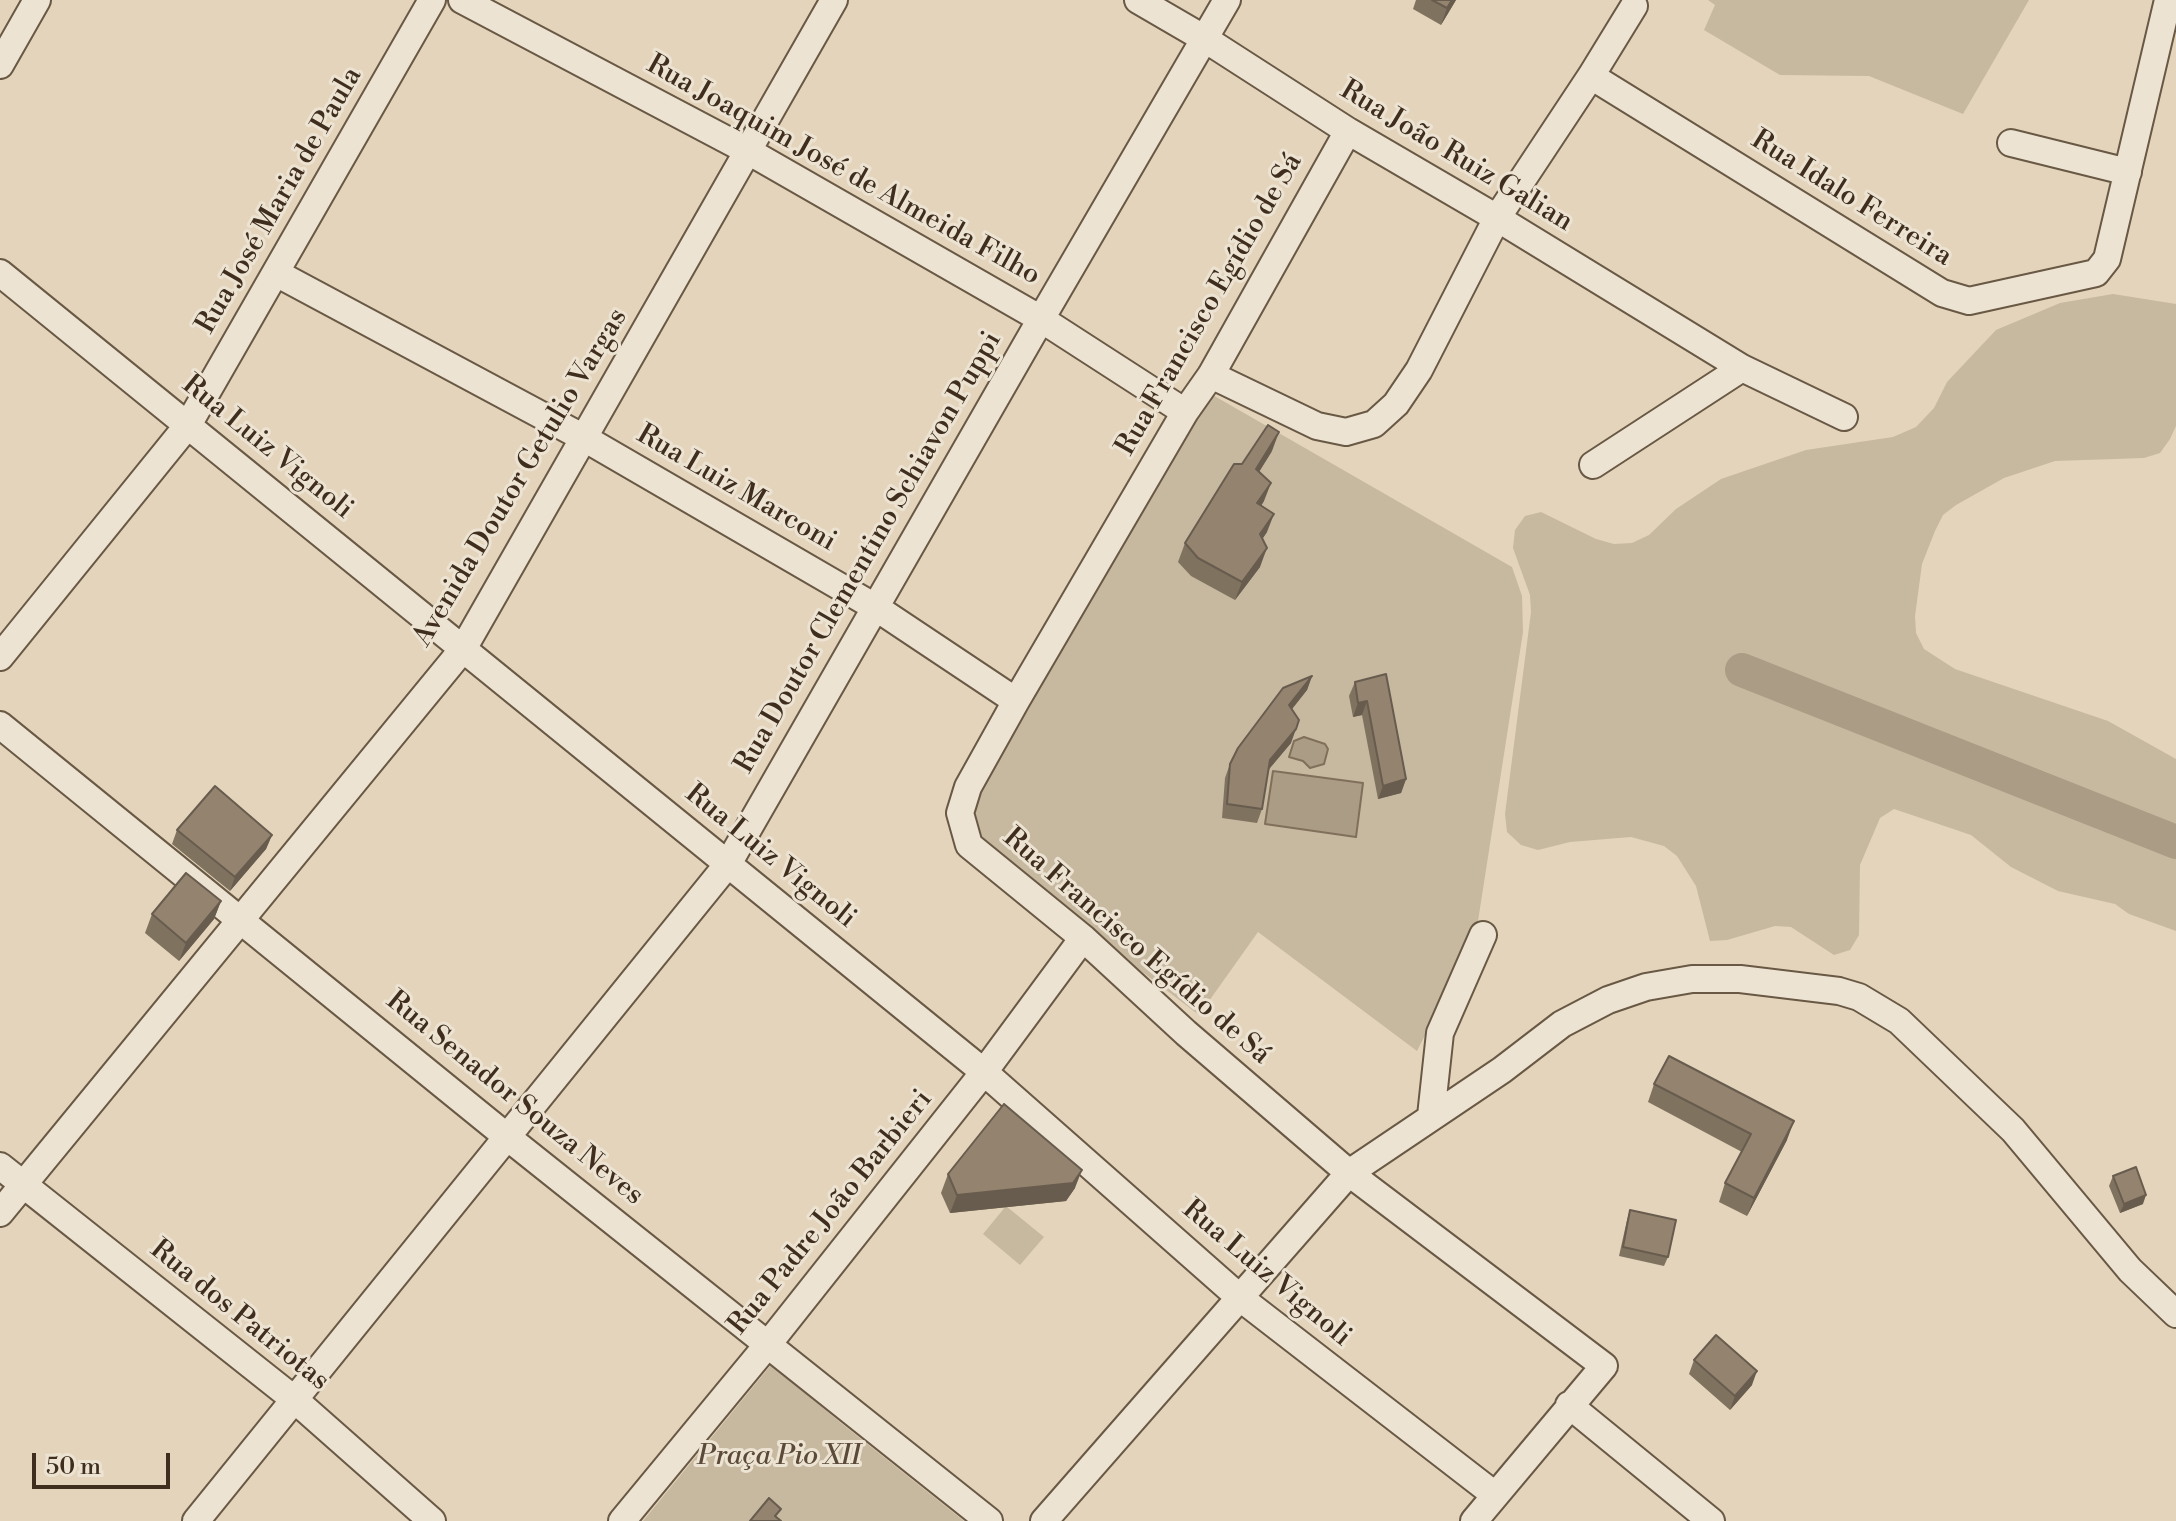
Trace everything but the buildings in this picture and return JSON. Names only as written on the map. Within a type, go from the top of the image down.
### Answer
[{"type":"street","points":[[0,65],[37,0]]},
{"type":"street","name":"Rua José Maria de Paula","points":[[0,657],[188,425],[432,0]]},
{"type":"street","name":"Rua Joaquim José de Almeida Filho","points":[[462,0],[748,151],[1041,319],[1185,412]]},
{"type":"street","name":"Avenida Doutor Getulio Vargas","points":[[0,1213],[463,649],[834,0]]},
{"type":"street","name":"Rua João Ruiz Galian","points":[[1138,0],[1348,131],[1742,368],[1844,417]]},
{"type":"street","name":"Rua Doutor Clementino Schiavon Puppi","points":[[196,1521],[728,864],[1227,0]]},
{"type":"street","points":[[2011,143],[2128,172],[2168,0]]},
{"type":"street","points":[[1211,375],[1317,426],[1346,432],[1374,424],[1396,404],[1419,370],[1497,218],[1634,6]]},
{"type":"street","name":"Rua Idalo Ferreira","points":[[1591,76],[1942,293],[1969,301],[2096,273],[2107,259],[2128,172]]},
{"type":"street","name":"Rua Francisco Egídio de Sá","points":[[1348,131],[1211,375],[1185,412],[1016,701],[968,787],[960,813],[969,845],[1083,938],[1186,1033],[1349,1173],[1604,1366],[1569,1405]]},
{"type":"street","name":"Rua Luiz Vignoli","points":[[0,273],[984,1072],[1239,1297],[1495,1495]]},
{"type":"street","name":"Rua Luiz Marconi","points":[[276,273],[584,438],[875,607],[1016,701]]},
{"type":"street","points":[[1593,465],[1742,368]]},
{"type":"street","name":"Rua Senador Souza Neves","points":[[0,725],[506,1136],[989,1521]]},
{"type":"street","points":[[1431,1116],[1440,1033],[1483,935]]},
{"type":"street","name":"Rua Padre João Barbieri","points":[[622,1521],[769,1343],[984,1072],[1083,938]]},
{"type":"street","points":[[1044,1521],[1349,1173],[1502,1070],[1562,1024],[1608,1000],[1646,987],[1692,979],[1740,979],[1839,991],[1879,1006],[1918,1036],[2013,1130],[2130,1270],[2176,1314]]},
{"type":"street","name":"Rua dos Patriotas","points":[[0,1166],[295,1400],[432,1521]]},
{"type":"street","points":[[1474,1521],[1569,1405],[1711,1521]]},
{"type":"green space","points":[[1708,0],[2029,0],[1963,114],[1869,76],[1780,75],[1704,30],[1715,5]]},
{"type":"green space","points":[[2113,294],[2176,304],[2176,426],[2170,439],[2160,453],[2144,458],[2055,461],[2004,478],[1956,505],[1943,515],[1922,564],[1915,616],[1916,633],[1924,649],[1955,669],[2108,721],[2176,759],[2176,931],[2129,914],[2115,904],[2058,891],[2011,867],[1971,835],[1894,809],[1880,818],[1860,865],[1859,935],[1850,950],[1834,955],[1791,927],[1775,926],[1727,940],[1710,941],[1696,886],[1677,856],[1664,846],[1631,837],[1570,842],[1538,850],[1521,845],[1507,832],[1505,814],[1531,612],[1530,595],[1513,548],[1515,530],[1525,516],[1541,512],[1596,539],[1614,544],[1632,543],[1649,535],[1676,509],[1721,479],[1806,450],[1893,437],[1916,427],[1934,408],[1947,382],[1996,330],[2060,303]]},
{"type":"green space","points":[[1204,390],[1512,567],[1522,596],[1523,632],[1478,921],[1460,966],[1417,1051],[1258,932],[1199,1015],[977,846],[968,812]]},
{"type":"green space","points":[[1006,1206],[1044,1237],[1020,1265],[983,1234]]},
{"type":"green space","name":"Praça Pio XII","points":[[771,1365],[841,1423],[964,1521],[643,1521]]},
{"type":"shaded area","points":[[1304,737],[1325,744],[1328,749],[1324,764],[1310,768],[1303,761],[1289,757],[1294,741]]},
{"type":"shaded area","points":[[1273,771],[1363,783],[1356,837],[1265,824]]},
{"type":"waterway","points":[[1742,670],[2176,842]]}]
